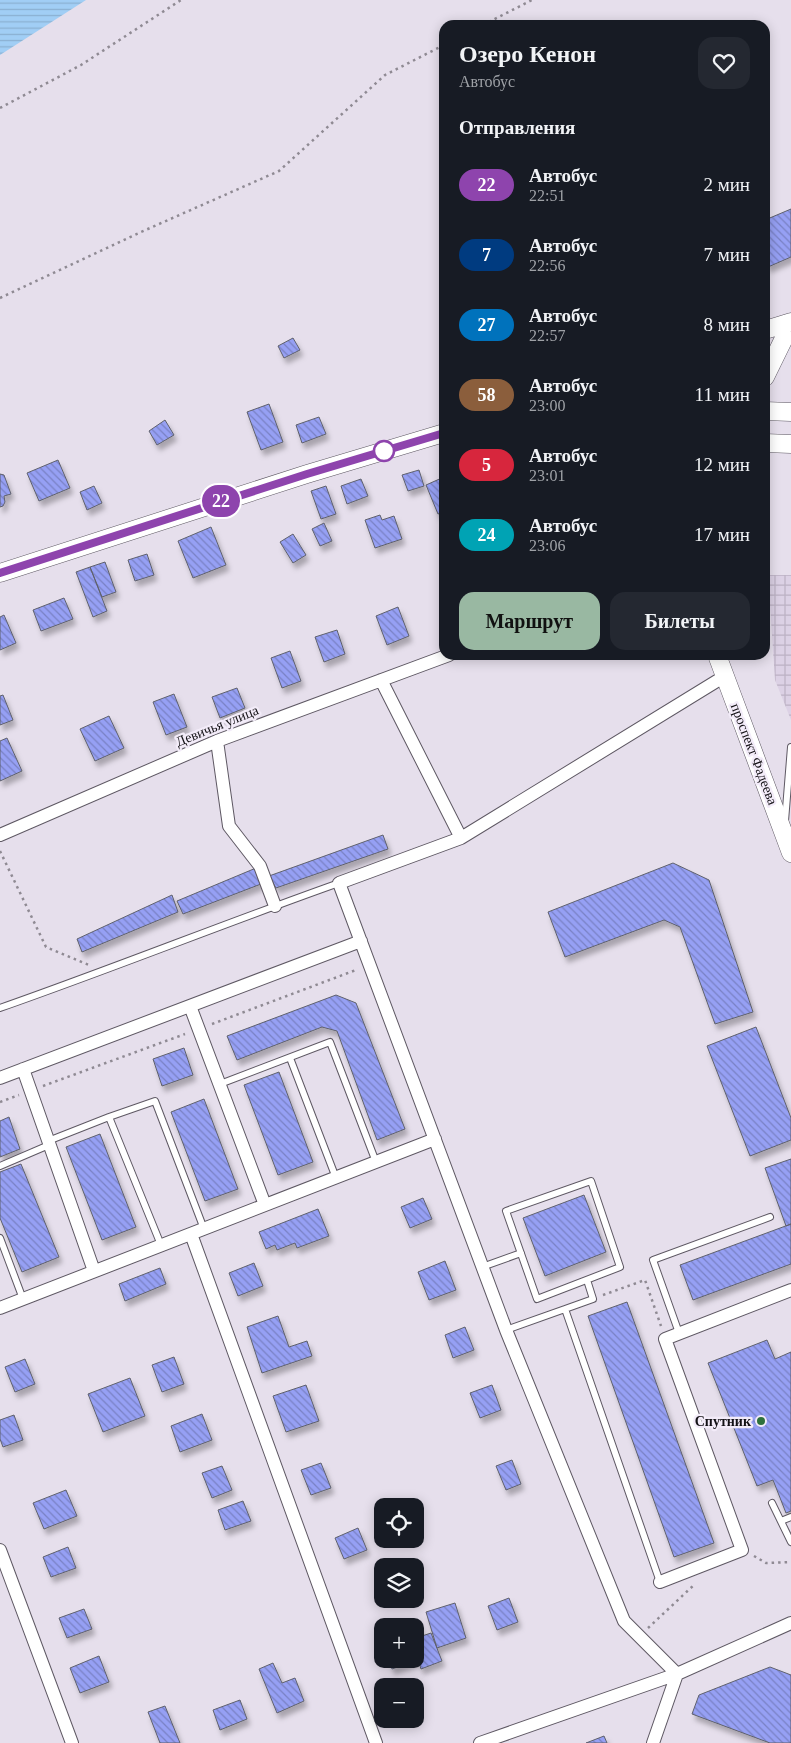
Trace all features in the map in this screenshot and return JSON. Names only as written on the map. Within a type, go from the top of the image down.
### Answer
[{"type":"main road","points":[[770,329],[791,323]]},
{"type":"main road","points":[[770,367],[791,323]]},
{"type":"main road","points":[[770,412],[791,412]]},
{"type":"main road","points":[[0,573],[307,474],[439,434]]},
{"type":"main road","points":[[770,443],[791,444]]},
{"type":"main road","name":"проспект Фадеева","points":[[719,660],[791,853]]},
{"type":"street","name":"Девичья улица","points":[[0,835],[218,741],[439,659]]},
{"type":"street","points":[[677,1674],[624,1621],[506,1330],[340,883],[461,838],[725,676]]},
{"type":"street","points":[[381,680],[461,838]]},
{"type":"street","points":[[218,741],[229,826],[260,866],[275,906]]},
{"type":"street","points":[[0,1078],[361,941]]},
{"type":"street","points":[[190,1006],[265,1205]]},
{"type":"street","points":[[22,1069],[94,1271]]},
{"type":"street","points":[[0,1308],[435,1140]]},
{"type":"street","points":[[191,1234],[376,1743]]},
{"type":"street","points":[[660,1582],[742,1550],[665,1339],[791,1290]]},
{"type":"street","points":[[0,1550],[72,1743]]},
{"type":"street","points":[[480,1743],[677,1674],[791,1623]]},
{"type":"street","points":[[653,1743],[677,1674]]},
{"type":"lane","points":[[784,835],[791,748]]},
{"type":"lane","points":[[0,1008],[105,971],[340,883]]},
{"type":"lane","points":[[220,1084],[330,1042],[376,1162]]},
{"type":"lane","points":[[290,1058],[336,1178]]},
{"type":"lane","points":[[0,1166],[109,1117],[155,1101],[204,1229]]},
{"type":"lane","points":[[109,1117],[161,1245]]},
{"type":"lane","points":[[590,1181],[620,1267],[587,1280],[537,1299],[506,1211],[590,1181]]},
{"type":"lane","points":[[679,1333],[653,1260],[770,1217]]},
{"type":"lane","points":[[0,1238],[23,1299]]},
{"type":"lane","points":[[482,1267],[520,1253]]},
{"type":"lane","points":[[506,1330],[593,1299],[587,1280]]},
{"type":"lane","points":[[565,1309],[660,1582]]},
{"type":"lane","points":[[772,1503],[791,1542]]},
{"type":"lane","points":[[781,1521],[791,1517]]},
{"type":"path","points":[[0,108],[80,65],[181,0]]},
{"type":"path","points":[[493,20],[532,0]]},
{"type":"path","points":[[0,298],[279,171],[385,75],[439,48]]},
{"type":"path","points":[[0,851],[46,947],[105,971]]},
{"type":"path","points":[[593,1299],[645,1280],[665,1339]]},
{"type":"path","points":[[742,1550],[766,1563],[791,1562]]},
{"type":"path","points":[[640,1636],[696,1583]]},
{"type":"shaded area","points":[[770,575],[791,575],[791,720],[775,680]]},
{"type":"water","points":[[0,0],[86,0],[0,55]]},
{"type":"building","points":[[791,209],[791,257],[770,266],[770,218]]},
{"type":"building","points":[[293,338],[300,350],[284,358],[278,346]]},
{"type":"building","points":[[269,404],[283,442],[261,450],[247,412]]},
{"type":"building","points":[[319,417],[326,434],[302,443],[296,425]]},
{"type":"building","points":[[165,420],[174,435],[157,445],[149,431]]},
{"type":"building","points":[[58,460],[70,488],[39,501],[27,473]]},
{"type":"building","points":[[419,470],[424,486],[408,491],[402,475]]},
{"type":"building","points":[[0,474],[4,475],[11,494],[4,496],[5,502],[0,507]]},
{"type":"building","points":[[361,479],[368,496],[347,504],[341,486]]},
{"type":"building","points":[[439,479],[439,514],[438,514],[426,485]]},
{"type":"building","points":[[94,486],[102,503],[87,510],[80,492]]},
{"type":"building","points":[[326,486],[336,514],[321,519],[311,491]]},
{"type":"building","points":[[380,515],[382,520],[394,516],[402,539],[375,548],[365,520]]},
{"type":"building","points":[[324,523],[332,541],[320,546],[312,529]]},
{"type":"building","points":[[211,527],[226,565],[193,578],[178,541]]},
{"type":"building","points":[[293,534],[306,555],[293,563],[280,542]]},
{"type":"building","points":[[147,554],[154,575],[135,581],[128,560]]},
{"type":"building","points":[[105,562],[116,592],[102,597],[90,567]]},
{"type":"building","points":[[90,567],[107,611],[93,617],[76,572]]},
{"type":"building","points":[[64,598],[73,619],[41,631],[33,610]]},
{"type":"building","points":[[398,607],[409,636],[387,645],[376,616]]},
{"type":"building","points":[[4,615],[16,643],[0,650],[0,617]]},
{"type":"building","points":[[337,630],[345,654],[324,662],[315,637]]},
{"type":"building","points":[[290,651],[301,681],[282,688],[271,658]]},
{"type":"building","points":[[237,688],[245,708],[220,718],[212,697]]},
{"type":"building","points":[[174,694],[187,727],[166,735],[153,702]]},
{"type":"building","points":[[3,695],[13,720],[0,725],[0,696]]},
{"type":"building","points":[[109,716],[124,748],[95,761],[80,729]]},
{"type":"building","points":[[7,738],[22,771],[0,781],[0,741]]},
{"type":"building","points":[[383,835],[388,849],[276,888],[269,876]]},
{"type":"building","points":[[673,863],[709,880],[753,1012],[715,1024],[680,927],[664,920],[565,957],[548,912]]},
{"type":"building","points":[[256,868],[261,884],[183,914],[177,901]]},
{"type":"building","points":[[172,895],[178,912],[82,952],[77,939]]},
{"type":"building","points":[[336,995],[356,1003],[405,1129],[377,1140],[337,1031],[322,1027],[237,1060],[227,1036]]},
{"type":"building","points":[[756,1027],[791,1118],[791,1140],[750,1156],[707,1046]]},
{"type":"building","points":[[184,1048],[193,1075],[162,1086],[153,1059]]},
{"type":"building","points":[[279,1072],[313,1162],[278,1175],[244,1085]]},
{"type":"building","points":[[204,1099],[238,1189],[205,1201],[171,1112]]},
{"type":"building","points":[[9,1117],[20,1149],[0,1157],[0,1121]]},
{"type":"building","points":[[100,1134],[136,1227],[102,1240],[66,1147]]},
{"type":"building","points":[[791,1159],[791,1224],[786,1226],[765,1168]]},
{"type":"building","points":[[21,1164],[59,1257],[22,1272],[0,1218],[0,1172]]},
{"type":"building","points":[[584,1195],[606,1252],[545,1276],[523,1218]]},
{"type":"building","points":[[423,1198],[432,1219],[410,1228],[401,1207]]},
{"type":"building","points":[[318,1209],[329,1236],[297,1248],[295,1243],[277,1250],[275,1245],[266,1249],[259,1232]]},
{"type":"building","points":[[791,1224],[791,1264],[693,1300],[680,1265]]},
{"type":"building","points":[[445,1261],[456,1290],[429,1300],[418,1272]]},
{"type":"building","points":[[254,1263],[263,1286],[238,1296],[229,1273]]},
{"type":"building","points":[[160,1268],[166,1284],[125,1301],[119,1284]]},
{"type":"building","points":[[627,1302],[714,1543],[674,1557],[588,1316]]},
{"type":"building","points":[[278,1316],[289,1347],[307,1341],[312,1356],[262,1373],[247,1327]]},
{"type":"building","points":[[465,1327],[474,1350],[453,1358],[445,1335]]},
{"type":"building","name":"Спутник","points":[[767,1340],[775,1359],[791,1352],[791,1511],[786,1513],[773,1480],[757,1486],[708,1363]]},
{"type":"building","points":[[174,1357],[184,1384],[162,1392],[152,1365]]},
{"type":"building","points":[[25,1359],[35,1384],[15,1392],[5,1367]]},
{"type":"building","points":[[130,1378],[145,1416],[103,1432],[88,1394]]},
{"type":"building","points":[[306,1385],[319,1421],[286,1432],[273,1396]]},
{"type":"building","points":[[492,1385],[501,1410],[480,1418],[470,1393]]},
{"type":"building","points":[[202,1414],[212,1440],[180,1452],[171,1426]]},
{"type":"building","points":[[14,1415],[23,1440],[3,1447],[0,1439],[0,1420]]},
{"type":"building","points":[[512,1460],[521,1484],[506,1490],[496,1466]]},
{"type":"building","points":[[321,1463],[331,1488],[311,1495],[301,1470]]},
{"type":"building","points":[[222,1466],[232,1490],[212,1498],[202,1473]]},
{"type":"building","points":[[66,1490],[77,1516],[44,1529],[33,1503]]},
{"type":"building","points":[[243,1501],[251,1521],[225,1530],[218,1510]]},
{"type":"building","points":[[358,1528],[367,1550],[344,1559],[335,1538]]},
{"type":"building","points":[[68,1547],[76,1568],[51,1577],[43,1557]]},
{"type":"building","points":[[509,1598],[518,1622],[497,1630],[488,1606]]},
{"type":"building","points":[[455,1603],[466,1638],[437,1648],[426,1612]]},
{"type":"building","points":[[84,1609],[92,1629],[67,1638],[59,1618]]},
{"type":"building","points":[[431,1633],[442,1661],[424,1668],[424,1635]]},
{"type":"building","points":[[99,1656],[109,1682],[80,1693],[70,1668]]},
{"type":"building","points":[[273,1663],[282,1683],[295,1678],[304,1701],[277,1713],[259,1669]]},
{"type":"building","points":[[770,1667],[791,1675],[791,1743],[770,1743],[692,1714],[699,1695]]},
{"type":"building","points":[[240,1700],[247,1719],[220,1730],[213,1710]]},
{"type":"building","points":[[165,1706],[180,1743],[160,1743],[148,1712]]},
{"type":"building","points":[[604,1736],[607,1743],[586,1743]]},
{"type":"bus line","name":"22","points":[[0,573],[307,474],[439,434]]},
{"type":"place","name":"Спутник","points":[[761,1421]]}]
